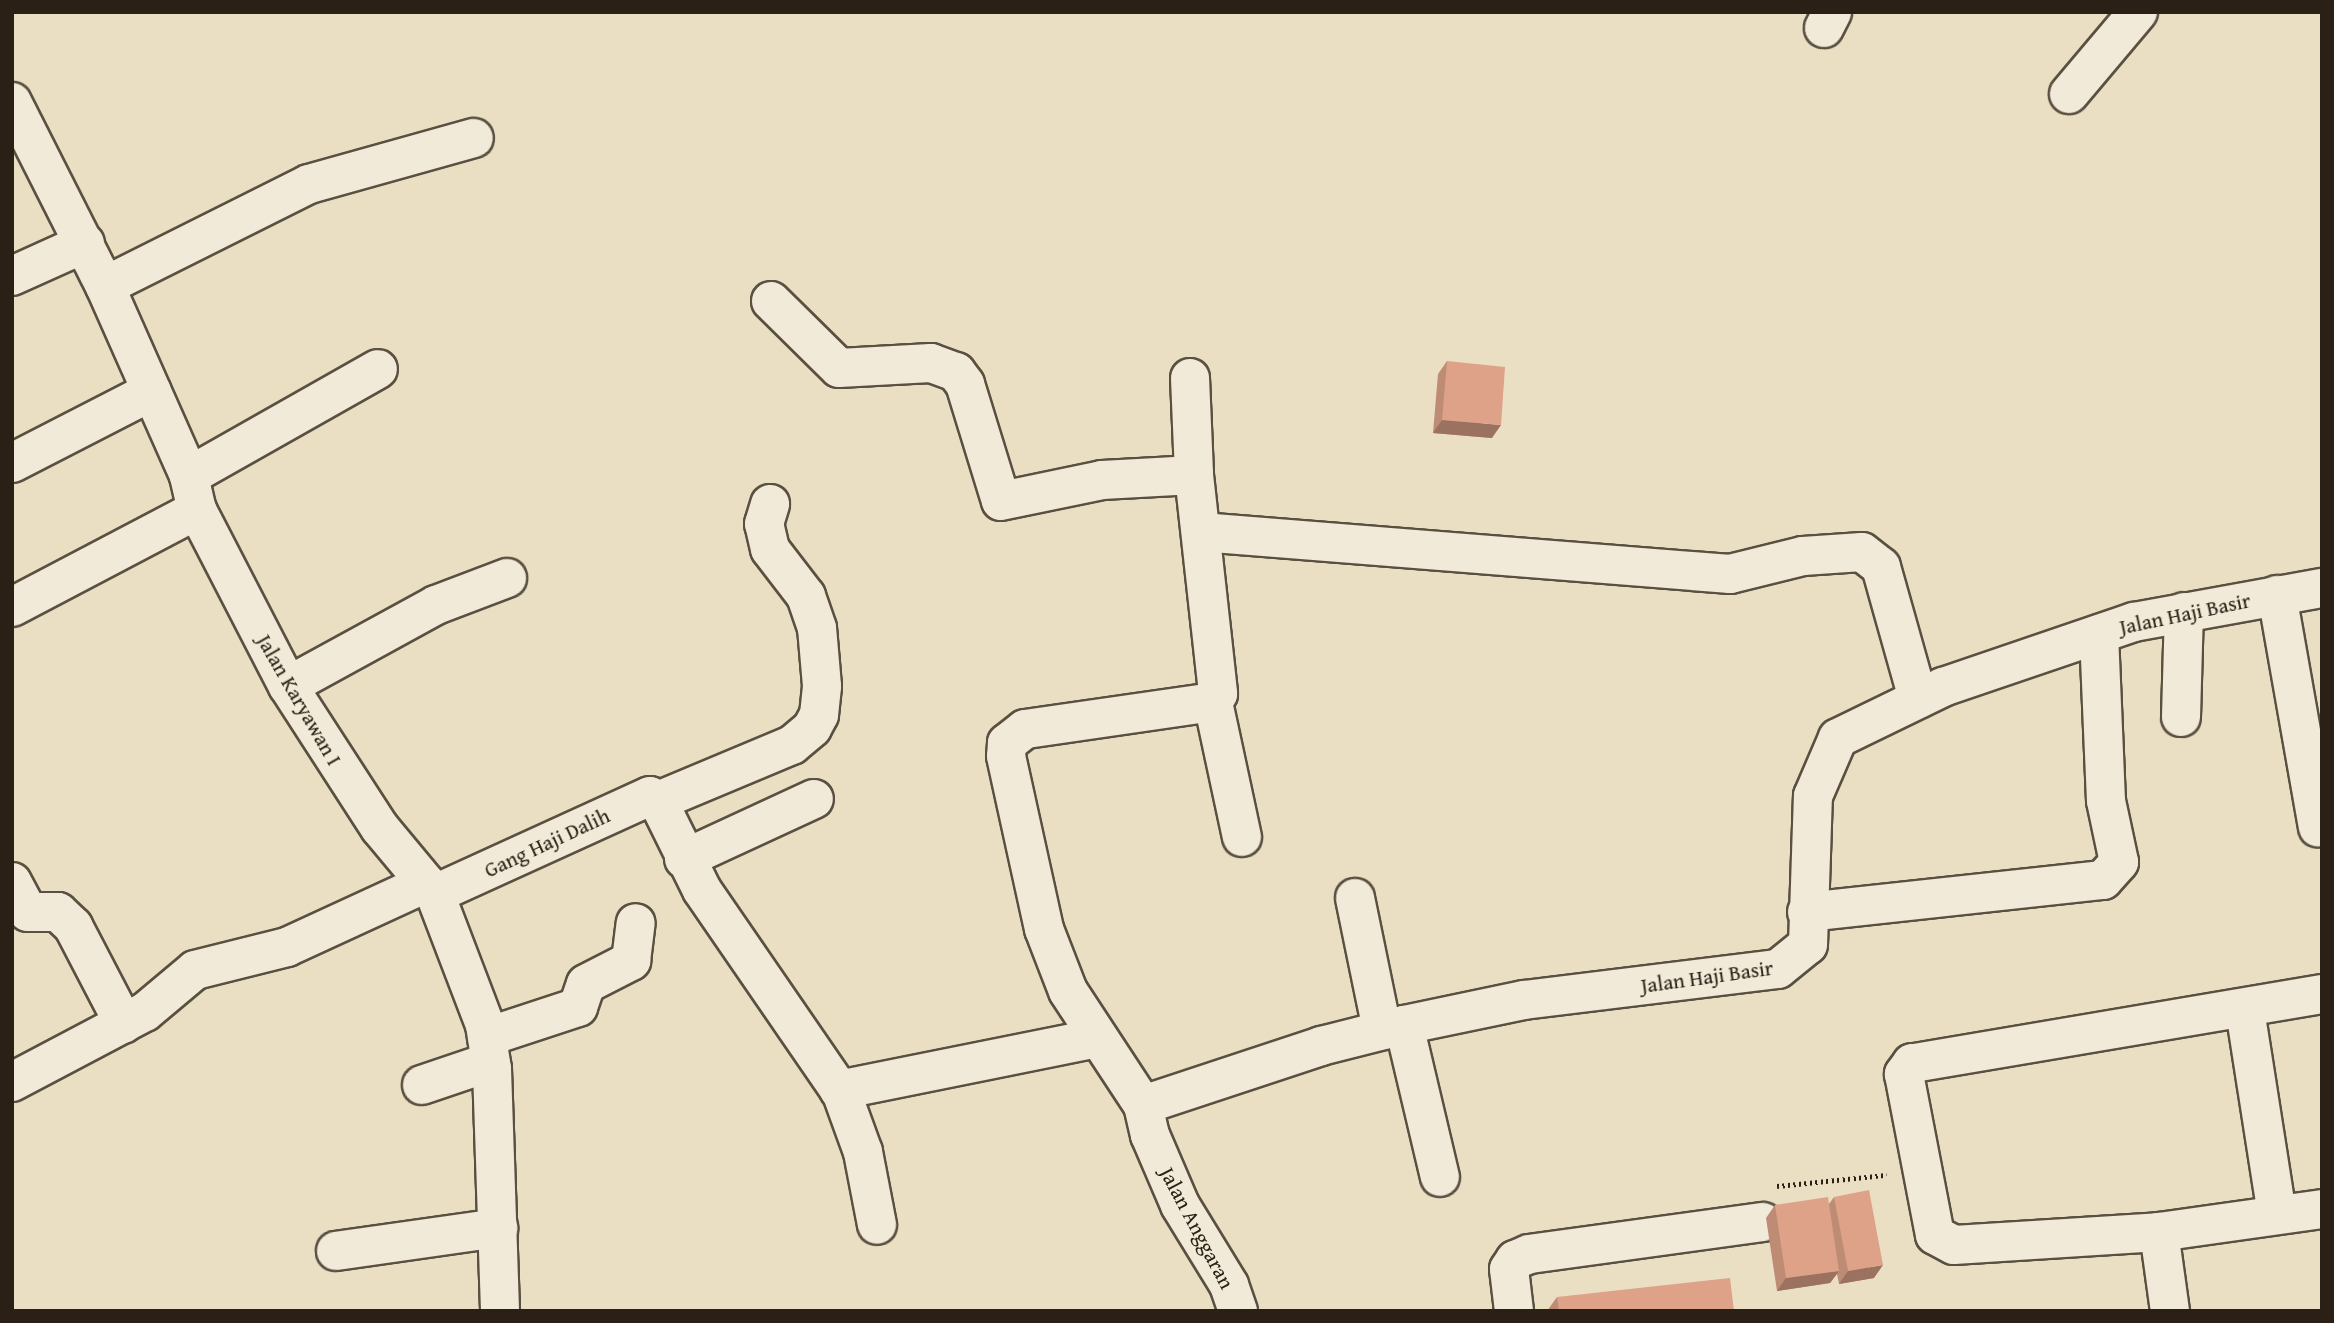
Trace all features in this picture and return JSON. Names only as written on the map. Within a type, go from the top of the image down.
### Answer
[{"type":"street","points":[[2069,94],[2138,12]]},
{"type":"street","name":"Jalan Karyawan I","points":[[14,117],[85,243],[152,391],[193,493],[288,686],[342,774],[431,888],[489,1049],[500,1311]]},
{"type":"street","points":[[105,286],[309,184],[474,138]]},
{"type":"street","points":[[12,276],[85,243]]},
{"type":"street","points":[[771,301],[839,368],[931,363],[956,372],[965,384],[1001,501],[1102,480],[1194,475]]},
{"type":"street","points":[[12,607],[193,493],[377,369]]},
{"type":"street","points":[[1190,378],[1194,475],[1218,694],[1213,702],[1242,836]]},
{"type":"street","points":[[12,463],[152,391]]},
{"type":"street","points":[[770,504],[764,524],[769,549],[806,596],[817,628],[822,687],[819,715],[812,728],[792,745],[658,801],[684,859],[839,1090],[863,1152],[877,1225]]},
{"type":"street","points":[[1201,532],[1730,574],[1803,556],[1861,552],[1881,567],[1918,699]]},
{"type":"street","points":[[288,686],[436,605],[508,578]]},
{"type":"street","name":"Jalan Haji Basir","points":[[1143,1105],[1393,1028],[1524,1000],[1778,969],[1808,945],[1807,912],[1813,796],[1834,742],[1918,699],[2099,634],[2184,612],[2322,588]]},
{"type":"street","points":[[2277,595],[2318,827]]},
{"type":"street","points":[[2181,717],[2184,612]]},
{"type":"street","points":[[1807,912],[2103,880],[2119,862],[2106,801],[2099,634]]},
{"type":"street","points":[[1143,1105],[1068,992],[1044,929],[1007,743],[1025,729],[1213,702]]},
{"type":"street","name":"Gang Haji Dalih","points":[[431,888],[650,796],[658,801]]},
{"type":"street","points":[[684,859],[814,799]]},
{"type":"street","points":[[12,882],[28,912],[58,912],[72,926],[124,1024]]},
{"type":"street","points":[[12,1082],[124,1024],[195,970],[287,947],[431,888]]},
{"type":"street","points":[[1354,898],[1440,1177]]},
{"type":"street","points":[[422,1085],[489,1049],[578,1007],[586,984],[631,961],[636,923]]},
{"type":"street","points":[[2322,994],[2245,1010],[1912,1063],[1904,1074],[1935,1235],[1954,1245],[2159,1231],[2322,1209]]},
{"type":"street","points":[[2245,1010],[2277,1215]]},
{"type":"street","points":[[839,1090],[1097,1038]]},
{"type":"street","name":"Jalan Anggaran","points":[[1143,1105],[1150,1135],[1180,1205],[1229,1286],[1238,1311]]},
{"type":"street","points":[[1514,1311],[1509,1269],[1515,1260],[1529,1254],[1765,1204]]},
{"type":"street","points":[[336,1251],[498,1228]]},
{"type":"street","points":[[2159,1231],[2170,1311]]},
{"type":"path","points":[[1765,1204],[1855,1180]]},
{"type":"building","points":[[1447,361],[1505,367],[1501,425],[1442,420]]},
{"type":"building","points":[[1869,1190],[1883,1265],[1848,1271],[1834,1197]]},
{"type":"building","points":[[1828,1197],[1839,1271],[1786,1278],[1775,1205]]},
{"type":"building","points":[[1730,1278],[1734,1311],[1559,1311],[1557,1297]]}]
